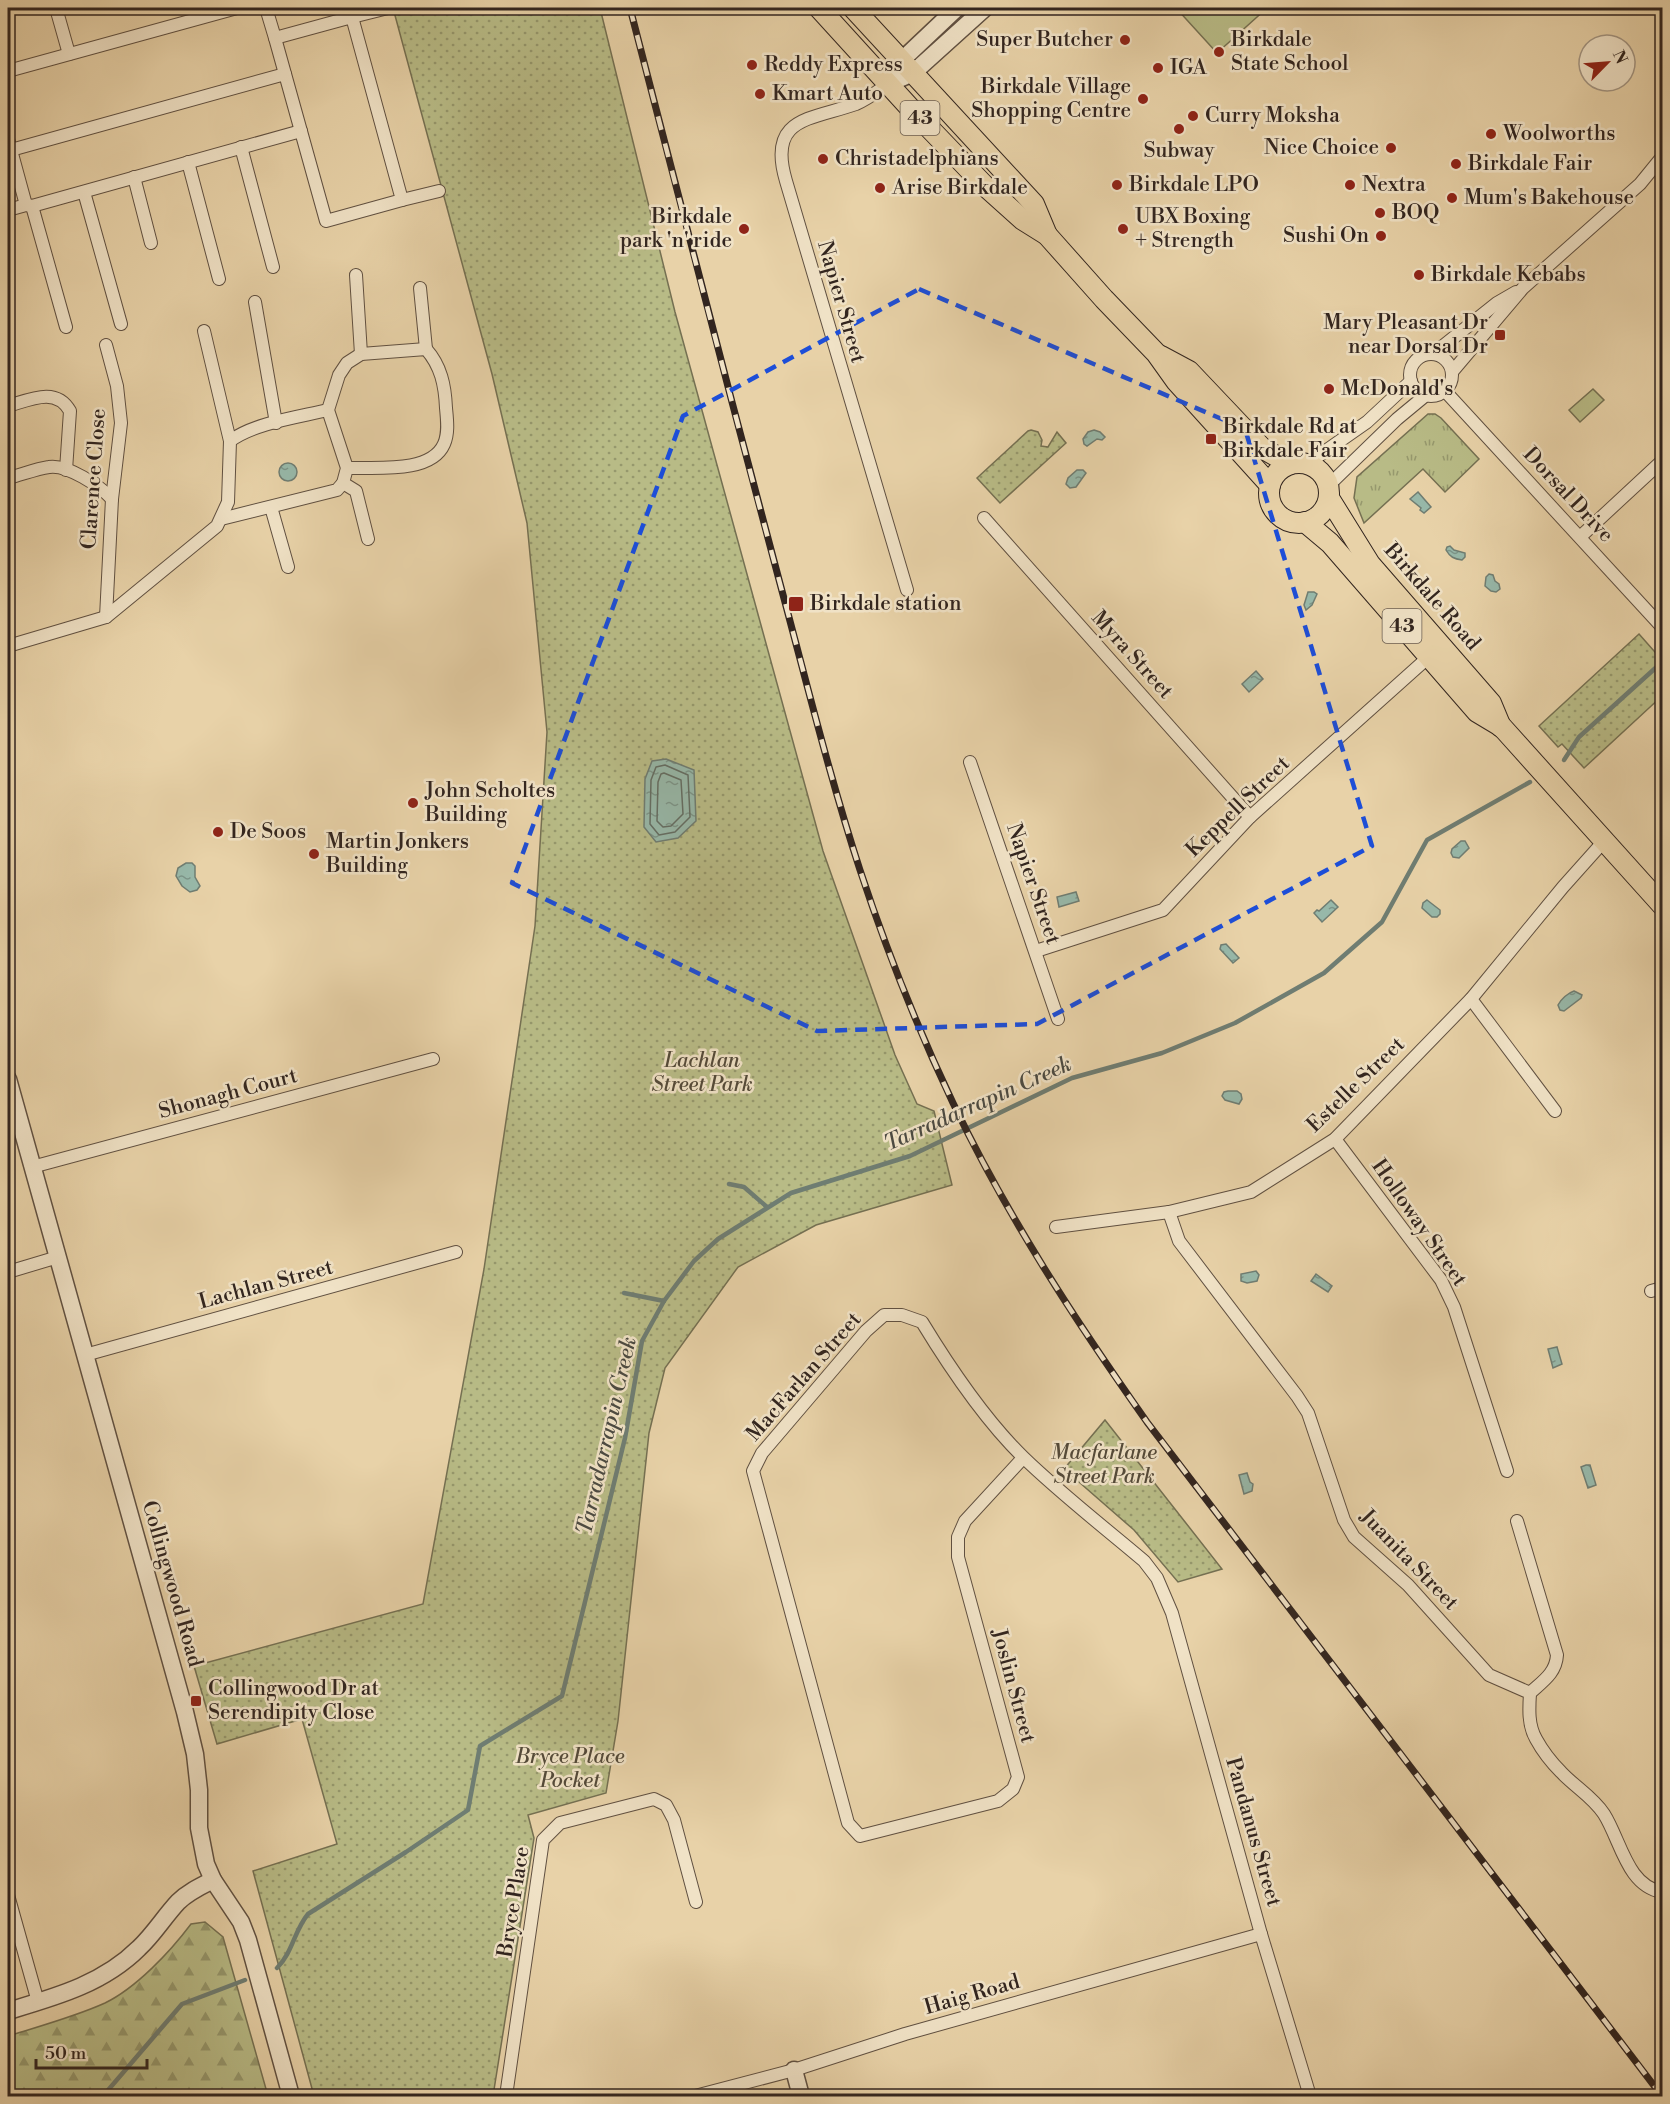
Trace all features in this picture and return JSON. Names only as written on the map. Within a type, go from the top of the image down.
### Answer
[{"type":"main road","name":"43","points":[[819,8],[984,185],[1023,220],[1047,235],[1156,353],[1176,381],[1270,485],[1269,495],[1277,513],[1295,523],[1305,522]]},
{"type":"main road","name":"43","points":[[853,8],[1034,204],[1047,235]]},
{"type":"main road","name":"43","points":[[1156,353],[1189,371],[1262,448],[1321,471],[1329,492]]},
{"type":"main road","points":[[1270,485],[1281,468],[1299,464]]},
{"type":"main road","points":[[1305,522],[1314,520],[1321,514],[1329,492]]},
{"type":"main road","name":"Birkdale Road","points":[[1329,492],[1370,564],[1477,712],[1501,727],[1662,905]]},
{"type":"main road","name":"Birkdale Road","points":[[1305,522],[1330,543],[1435,651]]},
{"type":"street","points":[[56,8],[69,54]]},
{"type":"street","points":[[8,71],[237,8]]},
{"type":"street","points":[[266,8],[326,221],[439,191]]},
{"type":"street","points":[[275,38],[388,8]]},
{"type":"street","points":[[908,67],[957,8]]},
{"type":"street","points":[[888,84],[985,8]]},
{"type":"street","points":[[352,17],[402,200]]},
{"type":"street","points":[[66,327],[9,144],[285,74]]},
{"type":"street","name":"Napier Street","points":[[888,84],[866,100],[815,116],[794,126],[784,137],[781,153],[782,168],[908,590]]},
{"type":"street","points":[[8,210],[84,192],[301,131]]},
{"type":"street","points":[[241,147],[273,267]]},
{"type":"street","points":[[1452,372],[1523,288],[1640,184],[1662,157]]},
{"type":"street","points":[[188,162],[219,279]]},
{"type":"street","points":[[134,177],[152,243]]},
{"type":"street","points":[[84,192],[121,324]]},
{"type":"street","points":[[356,275],[361,354]]},
{"type":"street","points":[[347,468],[416,466],[439,454],[446,442],[446,387],[436,361],[426,349],[420,288]]},
{"type":"street","points":[[1433,354],[1497,303],[1523,288]]},
{"type":"street","points":[[255,302],[276,423]]},
{"type":"street","points":[[8,646],[106,617],[217,526],[228,502],[230,441],[204,331]]},
{"type":"street","name":"Clarence Close","points":[[106,345],[117,386],[121,423],[111,499],[106,617]]},
{"type":"street","points":[[221,519],[337,490],[343,483],[347,468],[328,410],[339,375],[347,363],[361,354],[426,349]]},
{"type":"street","points":[[1329,492],[1397,419],[1426,395],[1445,391],[1452,379],[1452,372],[1446,360],[1433,354],[1426,354],[1416,360],[1411,370],[1411,381],[1414,387],[1426,395]]},
{"type":"street","points":[[1299,464],[1367,422],[1411,381]]},
{"type":"street","name":"Dorsal Drive","points":[[1445,391],[1662,627]]},
{"type":"street","points":[[8,406],[44,396],[65,402],[70,411],[66,470]]},
{"type":"street","points":[[230,441],[238,435],[328,410]]},
{"type":"street","points":[[1580,537],[1662,461]]},
{"type":"street","points":[[8,478],[51,466],[66,470],[102,488],[111,499]]},
{"type":"street","points":[[343,483],[356,491],[368,539]]},
{"type":"street","points":[[271,507],[288,567]]},
{"type":"street","name":"Myra Street","points":[[984,518],[1250,817]]},
{"type":"street","name":"Keppell Street","points":[[1035,951],[1162,910],[1250,817],[1435,651]]},
{"type":"street","name":"Napier Street","points":[[970,762],[1058,1019]]},
{"type":"street","name":"Estelle Street","points":[[1056,1227],[1169,1212],[1251,1192],[1335,1139],[1471,999],[1563,887],[1605,840]]},
{"type":"street","points":[[1471,999],[1555,1111]]},
{"type":"street","name":"Shonagh Court","points":[[32,1167],[433,1059]]},
{"type":"street","name":"Collingwood Road","points":[[8,1079],[185,1712],[195,1754],[200,1790],[199,1828],[206,1864],[213,1880],[233,1908],[248,1940],[291,2097]]},
{"type":"street","name":"Holloway Street","points":[[1335,1139],[1441,1280],[1454,1307],[1507,1471]]},
{"type":"street","name":"Juanita Street","points":[[1169,1212],[1179,1241],[1290,1386],[1308,1413],[1344,1520],[1354,1537],[1408,1585],[1489,1675],[1530,1694]]},
{"type":"street","name":"Lachlan Street","points":[[85,1355],[456,1252]]},
{"type":"street","points":[[8,1272],[58,1257]]},
{"type":"street","name":"MacFarlan Street","points":[[860,1836],[849,1823],[753,1471],[762,1453],[866,1331],[884,1315],[902,1316],[922,1322],[993,1424],[1023,1458],[1144,1562],[1157,1578]]},
{"type":"street","name":"Joslin Street","points":[[860,1836],[998,1801],[1013,1789],[1018,1777],[957,1557],[958,1537],[965,1521],[1023,1458]]},
{"type":"street","points":[[1517,1521],[1557,1655],[1557,1666],[1530,1694],[1529,1716],[1535,1738],[1560,1772],[1590,1797],[1604,1814],[1639,1882],[1662,1892]]},
{"type":"street","name":"Pandanus Street","points":[[1157,1578],[1172,1613],[1261,1934],[1310,2097]]},
{"type":"street","name":"Bryce Place","points":[[506,2097],[543,1840],[560,1823],[654,1799],[666,1805],[674,1820],[696,1902]]},
{"type":"street","points":[[8,2011],[88,1984],[125,1961],[153,1933],[179,1901],[213,1880]]},
{"type":"street","points":[[8,1895],[38,2002]]},
{"type":"street","name":"Haig Road","points":[[695,2097],[794,2070],[905,2034],[1261,1934]]},
{"type":"street","points":[[794,2070],[801,2097]]},
{"type":"highlighted area","points":[[919,289],[1245,429],[1372,846],[1037,1024],[817,1031],[512,883],[683,416]]},
{"type":"green space","name":"Lachlan Street Park","points":[[393,8],[600,8],[675,312],[823,851],[895,1055],[917,1104],[934,1111],[952,1185],[816,1225],[738,1267],[665,1368],[649,1433],[618,1721],[606,1793],[528,1815],[534,1838],[493,2096],[314,2096],[253,1871],[337,1844],[302,1719],[217,1744],[194,1666],[423,1604],[484,1269],[535,926],[547,732],[527,523],[492,374]]},
{"type":"green space","points":[[1176,8],[1267,8],[1217,53]]},
{"type":"green space","points":[[1593,389],[1604,400],[1580,422],[1569,410]]},
{"type":"green space","points":[[1428,414],[1435,414],[1441,418],[1479,459],[1445,492],[1423,469],[1364,523],[1354,498],[1357,477]]},
{"type":"green space","points":[[1031,430],[1038,432],[1042,440],[1041,446],[1048,447],[1057,432],[1066,443],[1000,503],[977,478]]},
{"type":"green space","points":[[1639,634],[1662,660],[1662,696],[1584,768],[1562,744],[1558,747],[1539,726]]},
{"type":"green space","name":"Macfarlane Street Park","points":[[1105,1420],[1222,1569],[1178,1582],[1134,1530],[1064,1469]]},
{"type":"green space","points":[[205,1922],[223,1937],[268,2096],[8,2096],[8,2036],[105,2003],[129,1988],[152,1968],[191,1924]]},
{"type":"water","points":[[1094,430],[1105,437],[1087,446],[1083,439],[1088,432]]},
{"type":"water","points":[[284,463],[292,463],[297,468],[295,479],[284,481],[279,476],[279,468]]},
{"type":"water","points":[[1077,470],[1083,470],[1086,473],[1076,487],[1070,488],[1066,484],[1068,478]]},
{"type":"water","points":[[1418,492],[1431,507],[1424,513],[1410,499]]},
{"type":"water","points":[[1450,546],[1454,550],[1465,553],[1465,557],[1462,560],[1451,556],[1446,550]]},
{"type":"water","points":[[1489,574],[1493,575],[1499,584],[1500,589],[1496,592],[1485,586],[1486,577]]},
{"type":"water","points":[[1308,592],[1317,594],[1312,605],[1306,610],[1304,605]]},
{"type":"water","points":[[1256,671],[1263,679],[1249,692],[1242,684]]},
{"type":"water","points":[[666,759],[694,770],[696,821],[678,838],[656,842],[644,827],[645,779],[652,761]]},
{"type":"water","points":[[1461,841],[1465,841],[1469,848],[1459,858],[1453,857],[1452,849]]},
{"type":"water","points":[[186,863],[192,863],[195,866],[195,877],[200,886],[197,890],[190,892],[182,886],[176,876],[178,868]]},
{"type":"water","points":[[1076,892],[1079,901],[1059,907],[1057,897]]},
{"type":"water","points":[[1331,900],[1338,907],[1322,922],[1314,913]]},
{"type":"water","points":[[1427,900],[1440,910],[1437,917],[1432,917],[1422,908],[1423,903]]},
{"type":"water","points":[[1226,944],[1239,958],[1233,963],[1220,949],[1221,945]]},
{"type":"water","points":[[1574,991],[1582,995],[1581,998],[1564,1011],[1560,1010],[1559,1003]]},
{"type":"water","points":[[1228,1091],[1237,1091],[1241,1094],[1242,1099],[1239,1104],[1225,1100],[1222,1096]]},
{"type":"water","points":[[1256,1271],[1259,1275],[1257,1281],[1247,1283],[1241,1281],[1241,1274]]},
{"type":"water","points":[[1316,1274],[1332,1286],[1328,1292],[1311,1281]]},
{"type":"water","points":[[1557,1347],[1562,1364],[1553,1368],[1548,1349]]},
{"type":"water","points":[[1590,1465],[1596,1485],[1588,1488],[1581,1467]]},
{"type":"water","points":[[1247,1473],[1253,1484],[1252,1491],[1244,1494],[1239,1475]]},
{"type":"waterway","name":"Tarradarrapin Creek","points":[[1564,760],[1579,737],[1661,663]]},
{"type":"waterway","name":"Tarradarrapin Creek","points":[[277,1968],[287,1955],[308,1914],[468,1810],[480,1746],[562,1696],[625,1438],[642,1341],[664,1301],[694,1261],[718,1239],[791,1193],[910,1156],[1072,1078],[1162,1053],[1235,1023],[1324,973],[1382,922],[1427,840],[1530,782]]},
{"type":"waterway","points":[[729,1184],[744,1187],[767,1207]]},
{"type":"waterway","points":[[624,1293],[664,1301]]},
{"type":"waterway","name":"Tarradarrapin Creek","points":[[103,2096],[182,2004],[245,1980]]},
{"type":"railway","points":[[630,8],[743,445],[839,801],[880,929],[927,1046],[953,1103],[996,1186],[1043,1267],[1147,1422],[1662,2096]]},
{"type":"place","name":"Super Butcher","points":[[1125,40]]},
{"type":"place","name":"Birkdale State School","points":[[1219,52]]},
{"type":"place","name":"Reddy Express","points":[[752,65]]},
{"type":"place","name":"IGA","points":[[1158,68]]},
{"type":"place","name":"Kmart Auto","points":[[760,94]]},
{"type":"place","name":"Birkdale Village Shopping Centre","points":[[1143,99]]},
{"type":"place","name":"Curry Moksha","points":[[1193,116]]},
{"type":"place","name":"Subway","points":[[1179,129]]},
{"type":"place","name":"Woolworths","points":[[1491,134]]},
{"type":"place","name":"Nice Choice","points":[[1391,148]]},
{"type":"place","name":"Christadelphians","points":[[823,159]]},
{"type":"place","name":"Birkdale Fair","points":[[1456,164]]},
{"type":"place","name":"Birkdale LPO","points":[[1117,185]]},
{"type":"place","name":"Nextra","points":[[1350,185]]},
{"type":"place","name":"Arise Birkdale","points":[[880,188]]},
{"type":"place","name":"Mum's Bakehouse","points":[[1452,198]]},
{"type":"place","name":"BOQ","points":[[1380,213]]},
{"type":"place","name":"Birkdale park 'n' ride","points":[[744,229]]},
{"type":"place","name":"UBX Boxing + Strength","points":[[1123,229]]},
{"type":"place","name":"Sushi On","points":[[1381,236]]},
{"type":"place","name":"Birkdale Kebabs","points":[[1419,275]]},
{"type":"place","name":"Mary Pleasant Dr near Dorsal Dr","points":[[1500,335]]},
{"type":"place","name":"McDonald's","points":[[1329,389]]},
{"type":"place","name":"Birkdale Rd at Birkdale Fair","points":[[1211,439]]},
{"type":"place","name":"Birkdale station","points":[[796,604]]},
{"type":"place","name":"John Scholtes Building","points":[[413,803]]},
{"type":"place","name":"De Soos","points":[[218,832]]},
{"type":"place","name":"Martin Jonkers Building","points":[[314,854]]},
{"type":"place","name":"Collingwood Dr at Serendipity Close","points":[[196,1701]]},
{"type":"park label","name":"Bryce Place Pocket","points":[[570,1769]]}]
